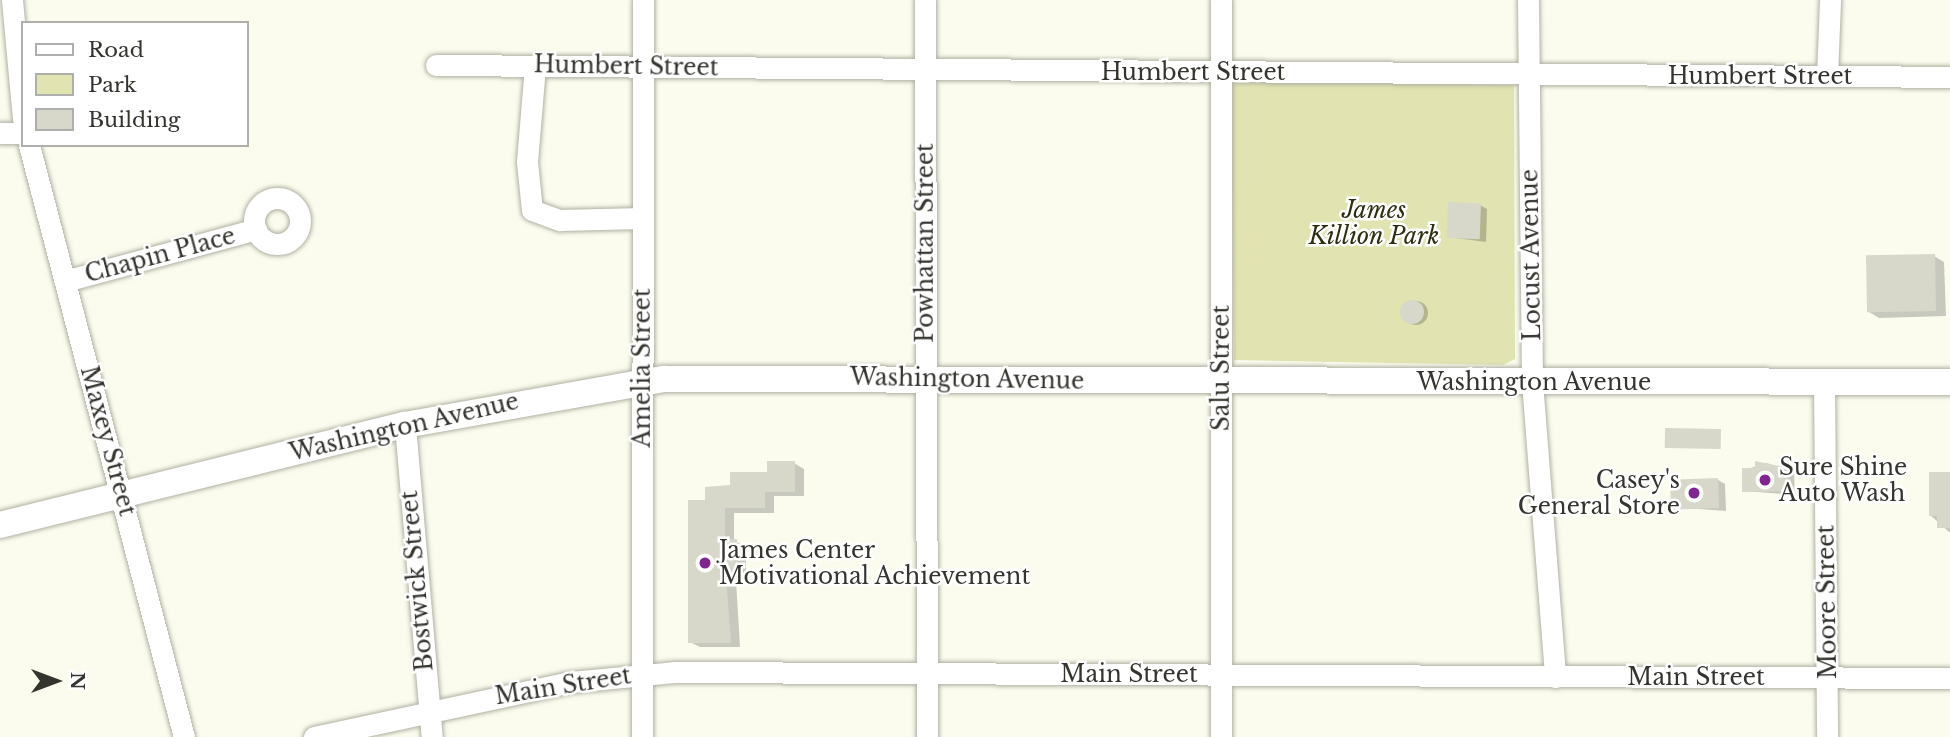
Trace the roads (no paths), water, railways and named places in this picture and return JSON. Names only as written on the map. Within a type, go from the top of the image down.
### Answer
[{"type":"main road","name":"Washington Avenue","points":[[0,525],[405,425],[641,381],[926,379],[1950,382]]},
{"type":"street","points":[[12,0],[21,97]]},
{"type":"street","name":"Amelia Street","points":[[642,737],[643,0]]},
{"type":"street","name":"Powhattan Street","points":[[925,0],[927,737]]},
{"type":"street","name":"Salu Street","points":[[1221,0],[1221,737]]},
{"type":"street","name":"Locust Avenue","points":[[1528,0],[1532,382],[1555,677]]},
{"type":"street","points":[[1827,76],[1830,0]]},
{"type":"street","name":"Humbert Street","points":[[436,65],[1950,77]]},
{"type":"street","points":[[535,65],[527,162],[532,210],[560,220],[642,218]]},
{"type":"street","points":[[0,133],[21,133]]},
{"type":"street","name":"Maxey Street","points":[[30,147],[184,737]]},
{"type":"street","name":"Chapin Place","points":[[65,281],[256,229]]},
{"type":"street","name":"Moore Street","points":[[1824,382],[1827,737]]},
{"type":"street","name":"Bostwick Street","points":[[405,425],[432,737]]},
{"type":"street","name":"Main Street","points":[[314,737],[430,710],[643,673],[1950,678]]},
{"type":"place","name":"Sure Shine Auto Wash","points":[[1765,480]]},
{"type":"place","name":"Casey's General Store","points":[[1694,493]]},
{"type":"place","name":"James Center Motivational Achievement","points":[[705,563]]},
{"type":"park label","name":"James Killion Park","points":[[1374,223]]}]
